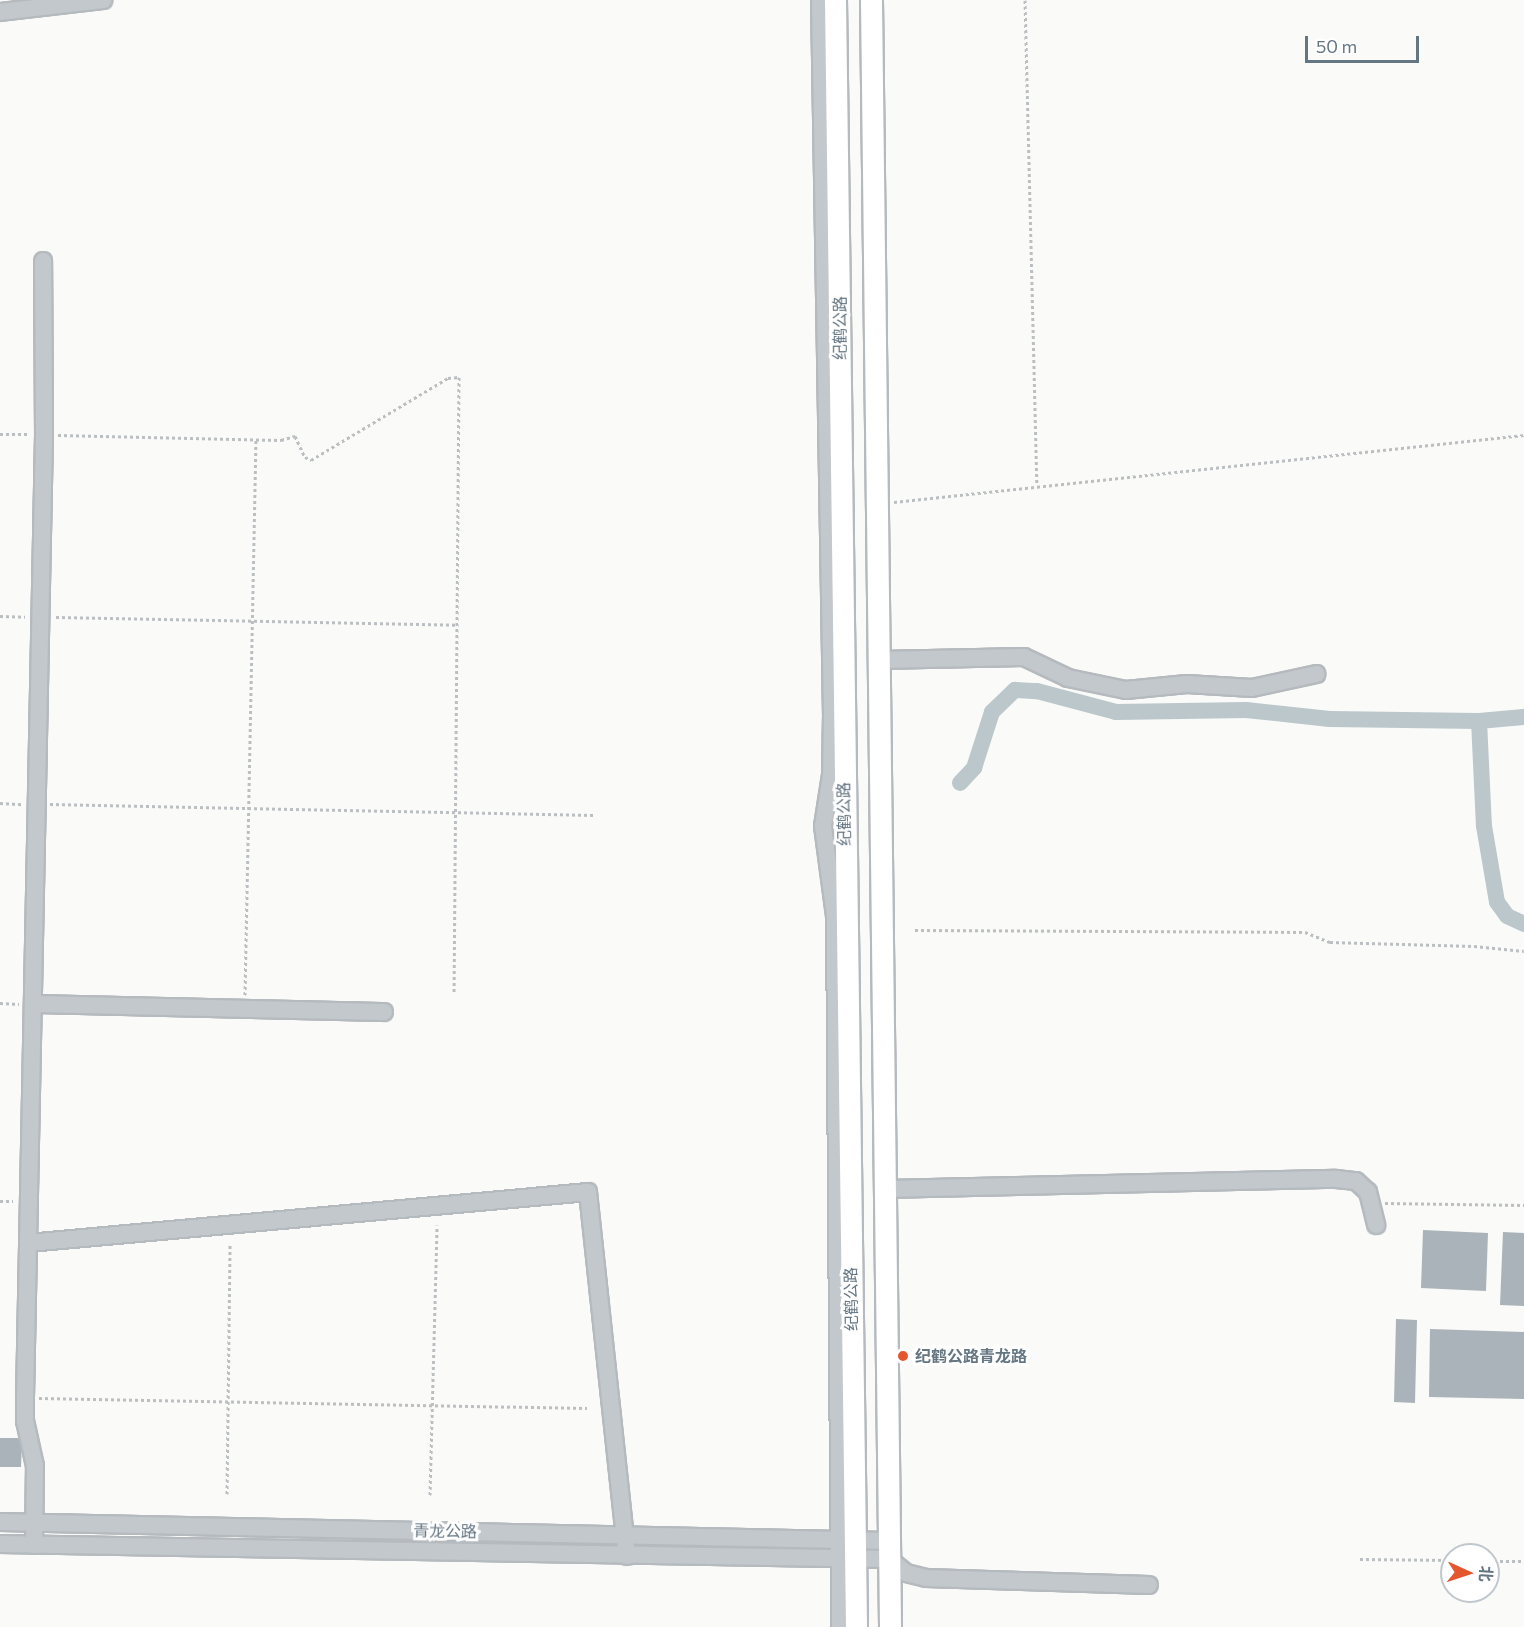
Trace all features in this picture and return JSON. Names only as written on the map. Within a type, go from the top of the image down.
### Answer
[{"type":"main road","name":"纪鹤公路","points":[[835,0],[846,1550],[856,1627]]},
{"type":"main road","points":[[871,0],[890,1627]]},
{"type":"street","points":[[0,12],[103,0]]},
{"type":"street","points":[[820,0],[832,702],[831,775],[823,826],[835,916],[846,1550],[840,1627]]},
{"type":"street","points":[[34,1545],[35,1466],[25,1421],[25,1398],[44,435],[43,261]]},
{"type":"street","points":[[879,660],[1024,657],[1068,678],[1126,690],[1187,684],[1252,688],[1317,674]]},
{"type":"street","points":[[33,1004],[384,1012]]},
{"type":"street","points":[[885,1189],[1336,1179],[1356,1181],[1368,1192],[1373,1203],[1376,1225]]},
{"type":"street","points":[[28,1243],[588,1192],[627,1556]]},
{"type":"street","name":"青龙公路","points":[[0,1522],[625,1535],[846,1550]]},
{"type":"street","name":"青龙公路","points":[[0,1544],[627,1556],[889,1550]]},
{"type":"street","points":[[889,1550],[906,1573],[926,1578],[1149,1585]]},
{"type":"path","points":[[1025,0],[1037,485]]},
{"type":"path","points":[[0,434],[256,439],[295,436],[305,457],[317,458],[448,378],[459,377],[455,812],[458,822],[454,994]]},
{"type":"path","points":[[877,502],[1524,435]]},
{"type":"path","points":[[245,1009],[256,439]]},
{"type":"path","points":[[0,616],[458,625]]},
{"type":"path","points":[[0,803],[594,815]]},
{"type":"path","points":[[915,930],[1305,932],[1330,942],[1474,946],[1524,951]]},
{"type":"path","points":[[1373,1203],[1524,1206]]},
{"type":"path","points":[[430,1495],[437,1225]]},
{"type":"path","points":[[227,1494],[230,1245]]},
{"type":"path","points":[[25,1398],[587,1408]]},
{"type":"path","points":[[1360,1559],[1440,1560]]},
{"type":"path","points":[[1500,1561],[1524,1561]]},
{"type":"building","points":[[1423,1230],[1488,1233],[1486,1291],[1421,1288]]},
{"type":"building","points":[[1503,1232],[1524,1233],[1524,1306],[1500,1305]]},
{"type":"building","points":[[1396,1319],[1417,1320],[1415,1403],[1394,1402]]},
{"type":"building","points":[[1430,1329],[1524,1332],[1524,1399],[1429,1397]]},
{"type":"building","points":[[0,1438],[22,1438],[21,1467],[0,1467]]},
{"type":"waterway","points":[[960,783],[974,768],[992,712],[1015,690],[1037,691],[1116,712],[1246,710],[1330,719],[1479,721],[1524,717]]},
{"type":"waterway","points":[[1479,721],[1484,826],[1497,902],[1507,916],[1524,924]]},
{"type":"place","name":"纪鹤公路青龙路","points":[[903,1356]]}]
